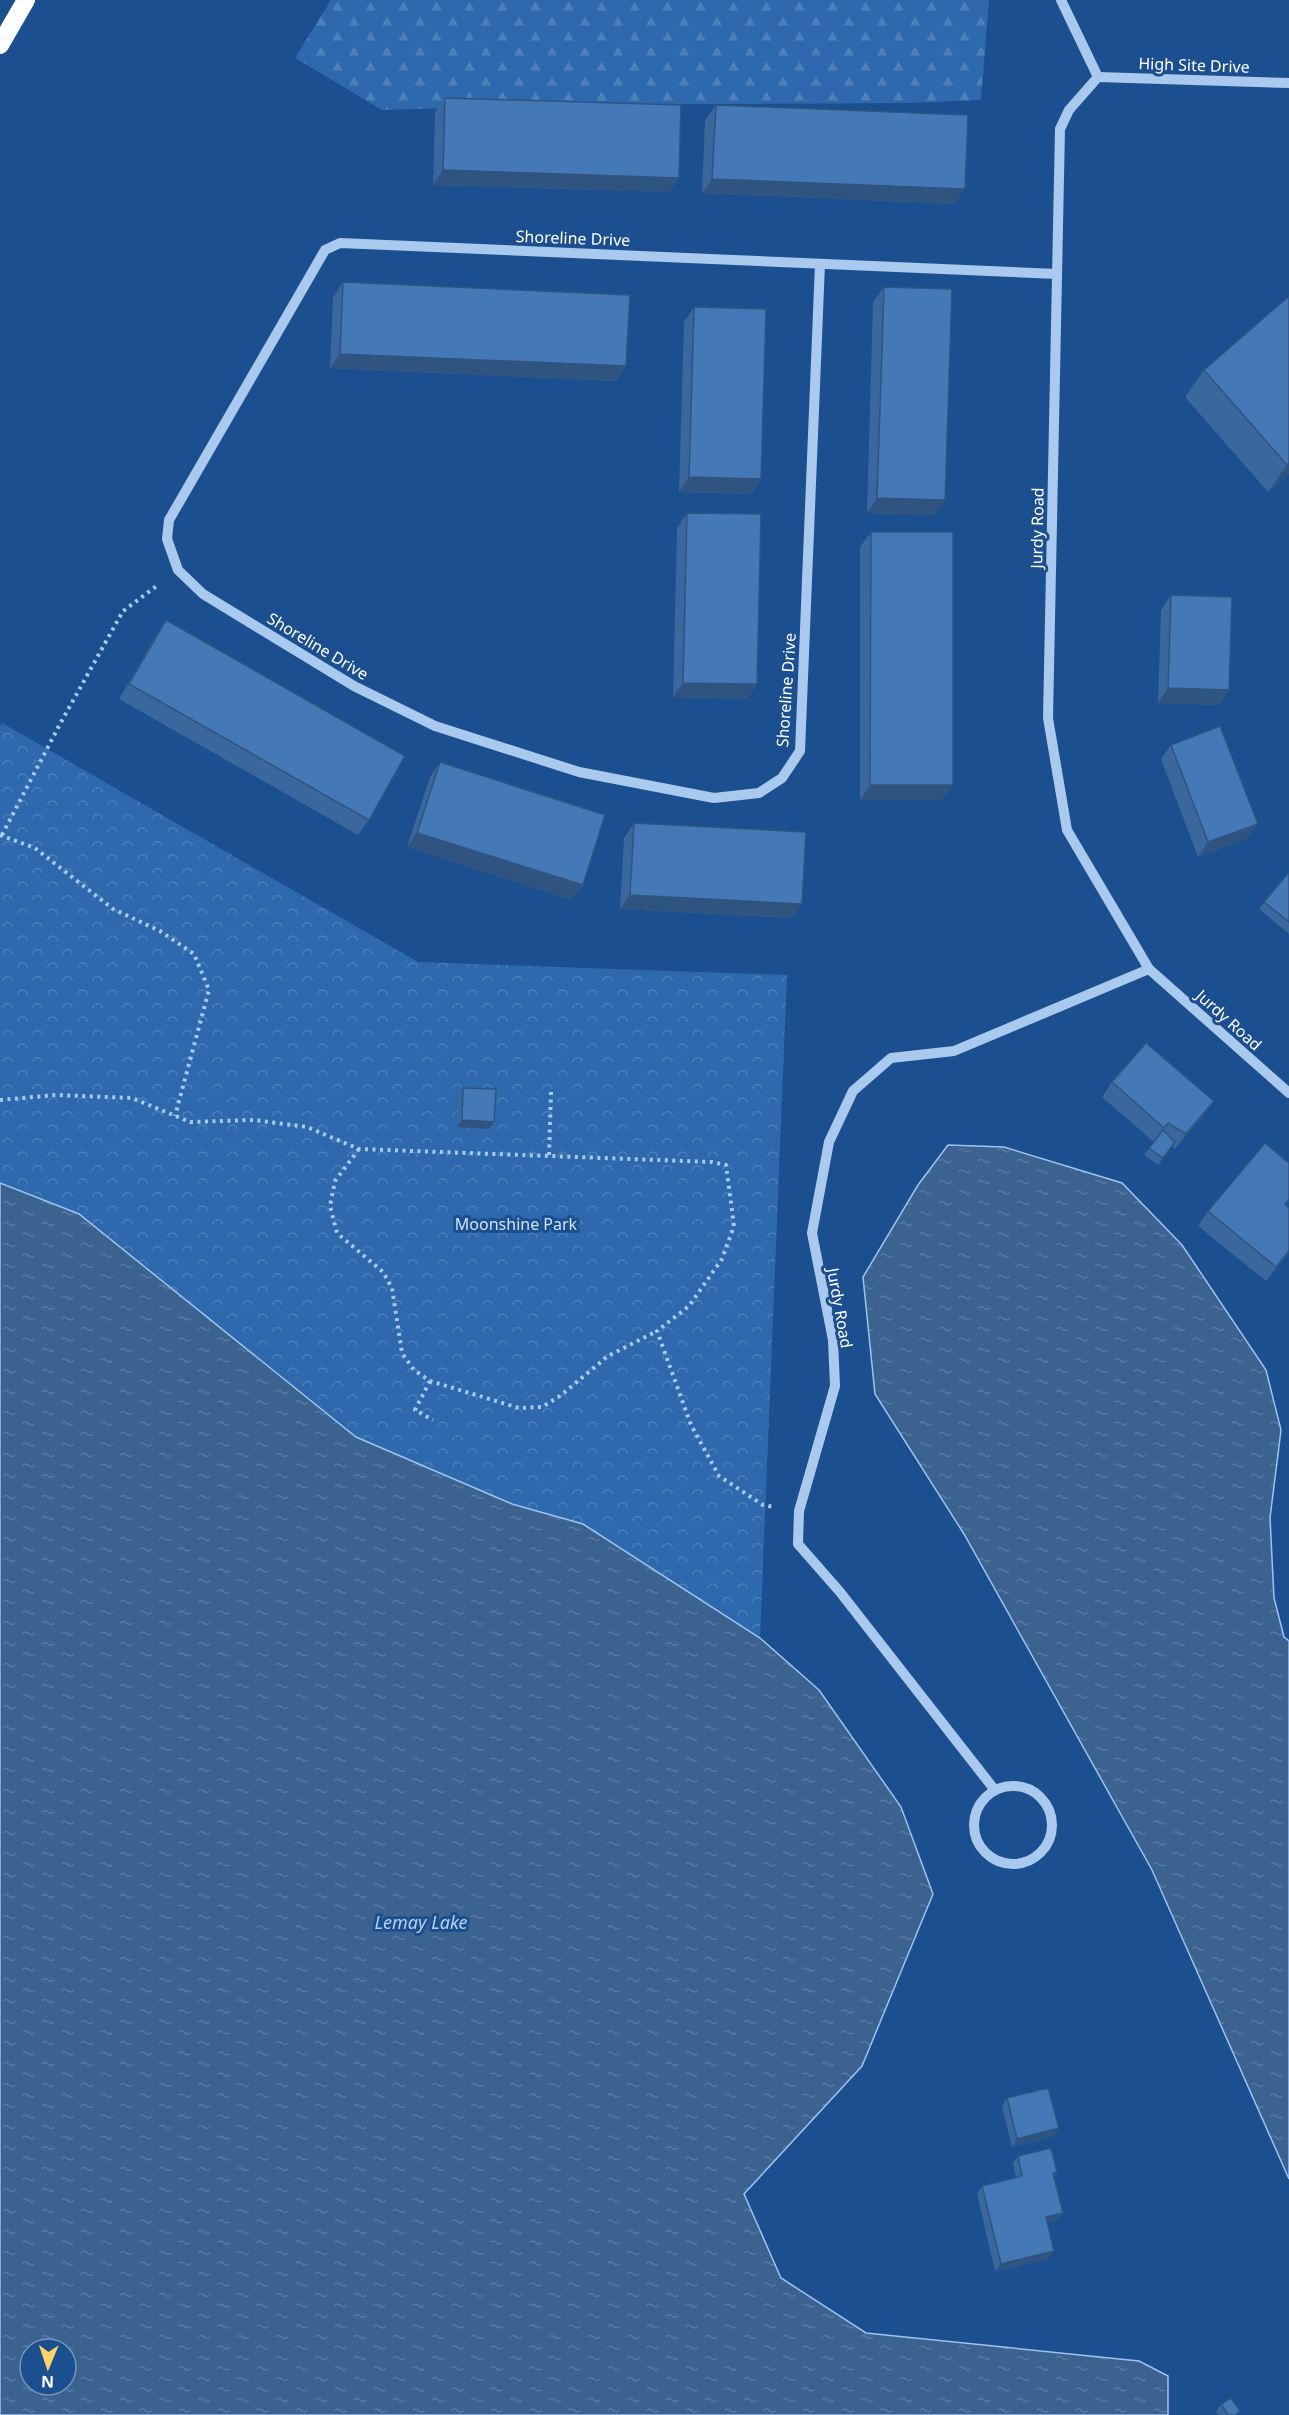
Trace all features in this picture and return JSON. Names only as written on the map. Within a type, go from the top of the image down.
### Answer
[{"type":"highway","points":[[0,45],[26,0]]},
{"type":"street","points":[[1061,0],[1098,77]]},
{"type":"street","name":"High Site Drive","points":[[1098,77],[1289,83]]},
{"type":"street","name":"Jurdy Road","points":[[1098,77],[1069,110],[1060,129],[1048,718],[1067,830],[1149,969],[1289,1093]]},
{"type":"street","name":"Shoreline Drive","points":[[820,264],[800,751],[782,778],[759,793],[714,798],[579,772],[435,726],[344,680],[203,594],[178,570],[167,539],[169,520],[325,250],[340,243],[1057,274]]},
{"type":"street","name":"Jurdy Road","points":[[994,1789],[840,1592],[798,1544],[799,1511],[835,1386],[833,1340],[812,1233],[829,1142],[853,1091],[891,1058],[954,1051],[1149,969]]},
{"type":"street","points":[[1011,1785],[1027,1787],[1044,1798],[1052,1814],[1051,1838],[1043,1853],[1022,1864],[998,1862],[985,1854],[974,1835],[975,1812],[994,1789],[1011,1785]]},
{"type":"path","points":[[175,1116],[208,990],[194,954],[160,930],[113,909],[35,848],[1,835],[123,611],[178,570]]},
{"type":"path","points":[[549,1155],[551,1092]]},
{"type":"path","points":[[0,1100],[56,1095],[132,1098],[190,1122],[254,1120],[307,1126],[358,1149],[712,1162],[726,1165],[734,1226],[722,1259],[689,1306],[657,1331],[608,1356],[560,1396],[542,1407],[519,1408],[430,1380],[414,1371],[402,1353],[392,1288],[383,1272],[337,1233],[330,1206],[334,1181],[358,1149]]},
{"type":"path","points":[[657,1331],[691,1425],[719,1476],[763,1505],[799,1511]]},
{"type":"path","points":[[430,1380],[415,1410],[433,1420]]},
{"type":"green space","points":[[331,0],[989,0],[981,100],[911,103],[549,105],[382,110],[295,58]]},
{"type":"green space","name":"Moonshine Park","points":[[2,723],[418,962],[787,975],[760,1638],[583,1524],[512,1504],[356,1437],[79,1214],[0,1183],[0,726]]},
{"type":"water","points":[[948,1145],[1004,1147],[1122,1183],[1182,1245],[1266,1370],[1281,1430],[1270,1518],[1274,1598],[1284,1637],[1289,1641],[1289,2179],[1152,1870],[964,1534],[875,1394],[863,1277],[918,1185]]},
{"type":"water","name":"Lemay Lake","points":[[0,1183],[79,1214],[356,1437],[512,1504],[583,1524],[760,1638],[819,1690],[901,1807],[933,1894],[862,2066],[744,2194],[781,2278],[866,2333],[1139,2361],[1168,2376],[1168,2415],[0,2415]]},
{"type":"building","points":[[445,98],[681,105],[679,178],[443,170]]},
{"type":"building","points":[[716,105],[968,115],[965,189],[712,179]]},
{"type":"building","points":[[343,282],[630,295],[626,366],[340,354]]},
{"type":"building","points":[[884,287],[952,289],[945,500],[877,498]]},
{"type":"building","points":[[1289,296],[1289,463],[1287,465],[1204,370]]},
{"type":"building","points":[[694,307],[766,309],[761,479],[689,477]]},
{"type":"building","points":[[687,513],[761,514],[757,684],[683,683]]},
{"type":"building","points":[[871,532],[953,532],[953,785],[870,785]]},
{"type":"building","points":[[1171,595],[1232,597],[1229,690],[1168,688]]},
{"type":"building","points":[[166,620],[405,756],[369,820],[129,684]]},
{"type":"building","points":[[1220,726],[1258,824],[1208,842],[1171,745]]},
{"type":"building","points":[[440,762],[605,815],[583,885],[417,833]]},
{"type":"building","points":[[634,823],[806,832],[802,904],[630,895]]},
{"type":"building","points":[[1289,872],[1289,922],[1264,902]]},
{"type":"building","points":[[1146,1043],[1214,1101],[1186,1134],[1168,1123],[1164,1128],[1112,1082]]},
{"type":"building","points":[[463,1088],[496,1089],[494,1122],[462,1120]]},
{"type":"building","points":[[1163,1130],[1175,1142],[1163,1158],[1149,1148]]},
{"type":"building","points":[[1265,1143],[1289,1163],[1289,1199],[1285,1204],[1289,1208],[1289,1251],[1276,1267],[1208,1211]]},
{"type":"building","points":[[1048,2088],[1059,2128],[1017,2139],[1007,2098]]},
{"type":"building","points":[[1051,2148],[1057,2172],[1053,2173],[1063,2213],[1046,2217],[1054,2251],[1001,2264],[982,2186],[1022,2176],[1018,2156]]},
{"type":"building","points":[[1231,2398],[1240,2411],[1235,2415],[1228,2415],[1221,2404]]}]
